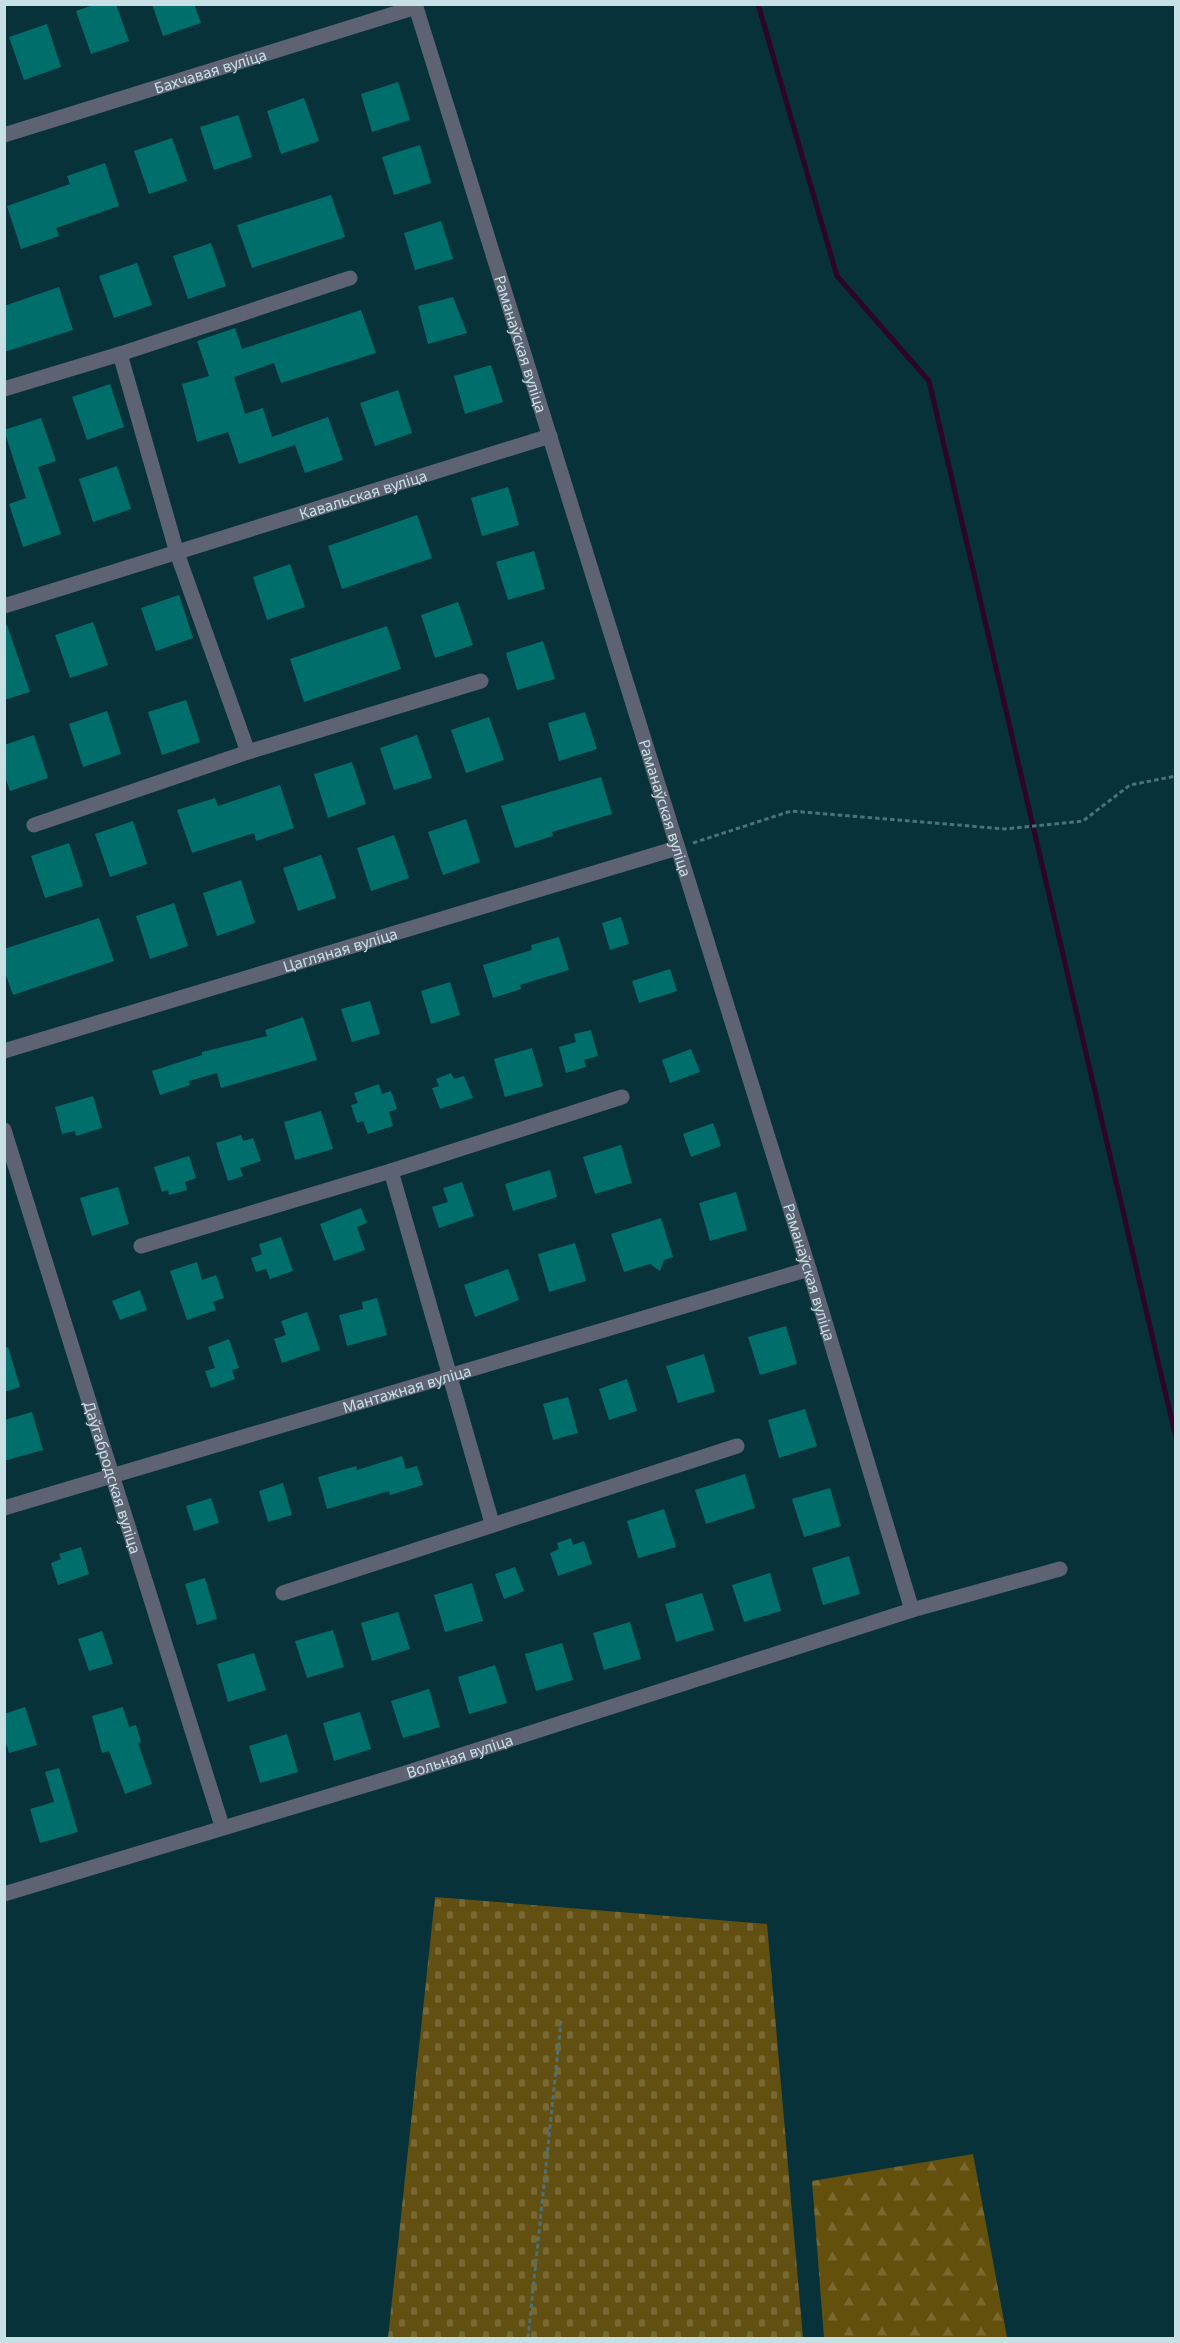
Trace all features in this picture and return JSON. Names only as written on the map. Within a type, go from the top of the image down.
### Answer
[{"type":"street","name":"Бахчавая вуліца","points":[[4,135],[416,6]]},
{"type":"street","name":"Раманаўская вуліца","points":[[416,6],[809,1269],[912,1610]]},
{"type":"street","points":[[4,389],[120,354],[350,278]]},
{"type":"street","points":[[120,354],[177,553],[248,753]]},
{"type":"street","name":"Кавальская вуліца","points":[[4,606],[550,436]]},
{"type":"street","points":[[34,825],[248,753],[481,681]]},
{"type":"street","name":"Цагляная вуліца","points":[[4,1051],[677,848]]},
{"type":"street","points":[[141,1246],[391,1171],[622,1097]]},
{"type":"street","name":"Даўгабродская вуліца","points":[[4,1130],[222,1826]]},
{"type":"street","points":[[391,1171],[492,1523]]},
{"type":"street","name":"Мантажная вуліца","points":[[4,1508],[809,1269]]},
{"type":"street","points":[[283,1593],[492,1523],[737,1446]]},
{"type":"street","name":"Вольная вуліца","points":[[4,1894],[222,1826],[405,1773],[912,1610],[1060,1569]]},
{"type":"path","points":[[677,848],[791,811],[1005,829],[1083,821],[1130,785],[1176,776]]},
{"type":"path","points":[[528,2338],[561,2020]]},
{"type":"green space","points":[[435,1897],[767,1924],[803,2338],[388,2338]]},
{"type":"green space","points":[[973,2154],[1007,2337],[824,2338],[812,2181]]},
{"type":"building","points":[[96,4],[116,4],[129,41],[91,54],[76,11]]},
{"type":"building","points":[[152,4],[194,4],[201,23],[163,36]]},
{"type":"building","points":[[47,24],[61,67],[24,80],[9,37]]},
{"type":"building","points":[[398,82],[410,120],[372,132],[361,94]]},
{"type":"building","points":[[304,98],[319,141],[281,154],[267,111]]},
{"type":"building","points":[[238,115],[252,157],[214,170],[200,127]]},
{"type":"building","points":[[172,138],[187,181],[149,194],[134,151]]},
{"type":"building","points":[[420,145],[431,183],[394,195],[382,157]]},
{"type":"building","points":[[105,163],[119,206],[56,228],[59,236],[21,249],[7,206],[70,184],[67,176]]},
{"type":"building","points":[[331,195],[345,237],[252,268],[237,225]]},
{"type":"building","points":[[441,221],[453,259],[415,270],[404,233]]},
{"type":"building","points":[[211,243],[226,286],[188,299],[173,256]]},
{"type":"building","points":[[137,263],[152,305],[114,318],[99,276]]},
{"type":"building","points":[[59,287],[73,330],[4,352],[4,306]]},
{"type":"building","points":[[453,297],[467,333],[428,344],[418,306]]},
{"type":"building","points":[[361,310],[376,353],[281,383],[274,363],[234,377],[245,414],[263,408],[272,437],[328,417],[343,460],[305,473],[295,445],[239,464],[228,432],[197,442],[182,384],[209,376],[197,341],[235,328],[242,349]]},
{"type":"building","points":[[491,365],[503,402],[465,414],[454,376]]},
{"type":"building","points":[[110,384],[124,427],[87,440],[72,397]]},
{"type":"building","points":[[398,390],[412,433],[375,446],[360,403]]},
{"type":"building","points":[[41,418],[56,461],[38,467],[61,534],[23,547],[9,504],[26,498],[4,430]]},
{"type":"building","points":[[117,466],[131,509],[93,522],[79,479]]},
{"type":"building","points":[[508,487],[519,525],[482,536],[471,498]]},
{"type":"building","points":[[417,515],[432,558],[342,589],[328,546]]},
{"type":"building","points":[[534,551],[545,589],[508,600],[496,562]]},
{"type":"building","points":[[290,564],[305,607],[267,620],[253,577]]},
{"type":"building","points":[[179,595],[193,638],[156,651],[141,608]]},
{"type":"building","points":[[458,602],[473,645],[435,658],[421,615]]},
{"type":"building","points":[[93,622],[108,665],[70,678],[55,635]]},
{"type":"building","points":[[7,625],[30,692],[4,700],[4,626]]},
{"type":"building","points":[[387,626],[401,669],[304,702],[290,659]]},
{"type":"building","points":[[543,641],[555,679],[517,690],[506,653]]},
{"type":"building","points":[[186,700],[200,742],[162,755],[148,712]]},
{"type":"building","points":[[107,711],[121,754],[83,767],[69,724]]},
{"type":"building","points":[[585,712],[597,749],[559,761],[548,723]]},
{"type":"building","points":[[489,717],[504,760],[466,773],[451,730]]},
{"type":"building","points":[[34,735],[48,778],[10,791],[4,774],[4,745]]},
{"type":"building","points":[[417,735],[432,778],[394,790],[380,748]]},
{"type":"building","points":[[352,762],[366,804],[328,818],[314,774]]},
{"type":"building","points":[[601,777],[612,814],[552,832],[553,836],[515,848],[501,806]]},
{"type":"building","points":[[280,785],[294,828],[256,841],[254,833],[192,853],[177,810],[215,798],[218,806]]},
{"type":"building","points":[[466,819],[480,862],[443,875],[428,832]]},
{"type":"building","points":[[133,821],[147,864],[110,877],[95,834]]},
{"type":"building","points":[[394,835],[409,878],[371,891],[357,848]]},
{"type":"building","points":[[69,843],[83,886],[45,898],[31,856]]},
{"type":"building","points":[[321,855],[336,898],[298,911],[283,868]]},
{"type":"building","points":[[241,880],[255,923],[217,936],[203,893]]},
{"type":"building","points":[[174,903],[188,946],[150,959],[136,916]]},
{"type":"building","points":[[621,917],[629,944],[610,950],[602,923]]},
{"type":"building","points":[[99,918],[114,961],[13,995],[4,970],[4,949]]},
{"type":"building","points":[[559,937],[569,970],[520,985],[521,989],[493,998],[483,965],[532,950],[531,945]]},
{"type":"building","points":[[670,969],[677,991],[639,1003],[632,981]]},
{"type":"building","points":[[450,982],[460,1015],[431,1024],[421,991]]},
{"type":"building","points":[[370,1001],[380,1034],[352,1042],[341,1009]]},
{"type":"building","points":[[303,1017],[317,1060],[221,1088],[217,1073],[189,1081],[190,1085],[160,1095],[152,1071],[202,1055],[202,1052],[267,1036],[265,1030]]},
{"type":"building","points":[[591,1030],[598,1056],[584,1060],[586,1067],[566,1073],[559,1047],[576,1042],[574,1034]]},
{"type":"building","points":[[532,1048],[543,1086],[505,1097],[494,1059]]},
{"type":"building","points":[[691,1049],[700,1072],[670,1083],[662,1060]]},
{"type":"building","points":[[451,1073],[454,1079],[464,1076],[473,1098],[440,1109],[432,1088],[439,1086],[436,1079]]},
{"type":"building","points":[[379,1084],[382,1094],[391,1091],[397,1109],[389,1112],[393,1126],[368,1134],[363,1121],[357,1123],[351,1105],[358,1103],[354,1093]]},
{"type":"building","points":[[93,1096],[102,1128],[76,1136],[75,1131],[62,1134],[55,1107]]},
{"type":"building","points":[[321,1111],[333,1149],[295,1160],[284,1122]]},
{"type":"building","points":[[713,1123],[721,1146],[691,1157],[683,1134]]},
{"type":"building","points":[[241,1135],[243,1141],[253,1138],[261,1161],[240,1168],[243,1176],[228,1181],[216,1143]]},
{"type":"building","points":[[621,1145],[632,1183],[595,1194],[583,1157]]},
{"type":"building","points":[[189,1156],[196,1178],[185,1182],[187,1190],[169,1195],[168,1190],[162,1192],[154,1167]]},
{"type":"building","points":[[550,1170],[557,1197],[513,1211],[505,1184]]},
{"type":"building","points":[[462,1182],[474,1216],[439,1228],[432,1207],[448,1202],[443,1188]]},
{"type":"building","points":[[118,1187],[129,1224],[92,1236],[80,1198]]},
{"type":"building","points":[[736,1192],[747,1230],[710,1241],[699,1203]]},
{"type":"building","points":[[361,1208],[367,1223],[357,1227],[365,1250],[334,1261],[320,1224]]},
{"type":"building","points":[[661,1218],[673,1257],[664,1260],[660,1271],[650,1264],[624,1272],[611,1234]]},
{"type":"building","points":[[281,1237],[293,1271],[270,1279],[266,1269],[256,1272],[251,1258],[262,1254],[259,1244]]},
{"type":"building","points":[[575,1243],[586,1281],[549,1292],[538,1254]]},
{"type":"building","points":[[197,1262],[202,1280],[216,1275],[224,1298],[213,1302],[216,1310],[187,1320],[170,1271]]},
{"type":"building","points":[[508,1269],[519,1300],[475,1317],[464,1285]]},
{"type":"building","points":[[140,1290],[147,1310],[120,1320],[112,1301]]},
{"type":"building","points":[[377,1298],[387,1335],[347,1346],[339,1315],[363,1309],[362,1302]]},
{"type":"building","points":[[307,1312],[320,1350],[282,1363],[274,1339],[286,1335],[281,1321]]},
{"type":"building","points":[[786,1326],[797,1364],[760,1375],[748,1337]]},
{"type":"building","points":[[229,1339],[239,1368],[232,1370],[235,1379],[211,1388],[205,1371],[215,1368],[208,1347]]},
{"type":"building","points":[[8,1347],[20,1387],[4,1392],[4,1348]]},
{"type":"building","points":[[704,1354],[715,1392],[678,1403],[666,1366]]},
{"type":"building","points":[[627,1379],[637,1411],[609,1420],[599,1389]]},
{"type":"building","points":[[568,1397],[578,1433],[553,1440],[543,1404]]},
{"type":"building","points":[[805,1409],[817,1446],[779,1458],[768,1420]]},
{"type":"building","points":[[32,1412],[43,1450],[4,1461],[4,1420]]},
{"type":"building","points":[[402,1456],[406,1469],[417,1466],[423,1485],[390,1495],[389,1491],[327,1509],[318,1477],[356,1466],[357,1470]]},
{"type":"building","points":[[745,1474],[755,1508],[706,1524],[695,1490]]},
{"type":"building","points":[[283,1483],[292,1515],[268,1522],[259,1491]]},
{"type":"building","points":[[830,1488],[841,1526],[804,1537],[792,1499]]},
{"type":"building","points":[[211,1498],[219,1523],[194,1531],[186,1506]]},
{"type":"building","points":[[664,1509],[676,1547],[638,1558],[627,1521]]},
{"type":"building","points":[[571,1538],[573,1545],[584,1541],[592,1564],[558,1576],[550,1553],[559,1549],[557,1543]]},
{"type":"building","points":[[81,1547],[89,1574],[58,1585],[51,1563],[61,1559],[59,1554]]},
{"type":"building","points":[[849,1556],[860,1594],[823,1605],[812,1568]]},
{"type":"building","points":[[515,1567],[524,1591],[504,1599],[495,1574]]},
{"type":"building","points":[[770,1573],[781,1611],[744,1622],[732,1585]]},
{"type":"building","points":[[205,1578],[217,1619],[197,1625],[185,1584]]},
{"type":"building","points":[[472,1583],[483,1621],[445,1632],[434,1595]]},
{"type":"building","points":[[702,1593],[714,1630],[676,1642],[665,1604]]},
{"type":"building","points":[[398,1612],[410,1649],[372,1661],[361,1623]]},
{"type":"building","points":[[630,1622],[641,1659],[604,1670],[593,1633]]},
{"type":"building","points":[[333,1630],[344,1667],[307,1678],[295,1641]]},
{"type":"building","points":[[102,1631],[113,1664],[89,1671],[78,1639]]},
{"type":"building","points":[[562,1643],[573,1680],[536,1691],[525,1654]]},
{"type":"building","points":[[254,1653],[266,1690],[228,1702],[217,1664]]},
{"type":"building","points":[[495,1665],[507,1703],[469,1714],[458,1677]]},
{"type":"building","points":[[429,1689],[440,1727],[403,1738],[391,1701]]},
{"type":"building","points":[[25,1707],[37,1745],[9,1753],[4,1737],[4,1714]]},
{"type":"building","points":[[123,1707],[129,1727],[136,1725],[141,1742],[138,1743],[152,1784],[125,1794],[109,1751],[102,1753],[92,1716]]},
{"type":"building","points":[[360,1712],[371,1749],[334,1761],[323,1723]]},
{"type":"building","points":[[287,1734],[298,1772],[260,1783],[249,1746]]},
{"type":"building","points":[[59,1768],[78,1832],[40,1843],[30,1809],[54,1802],[45,1772]]},
{"type":"waterway","points":[[758,4],[837,276],[929,381],[1176,1438]]}]
